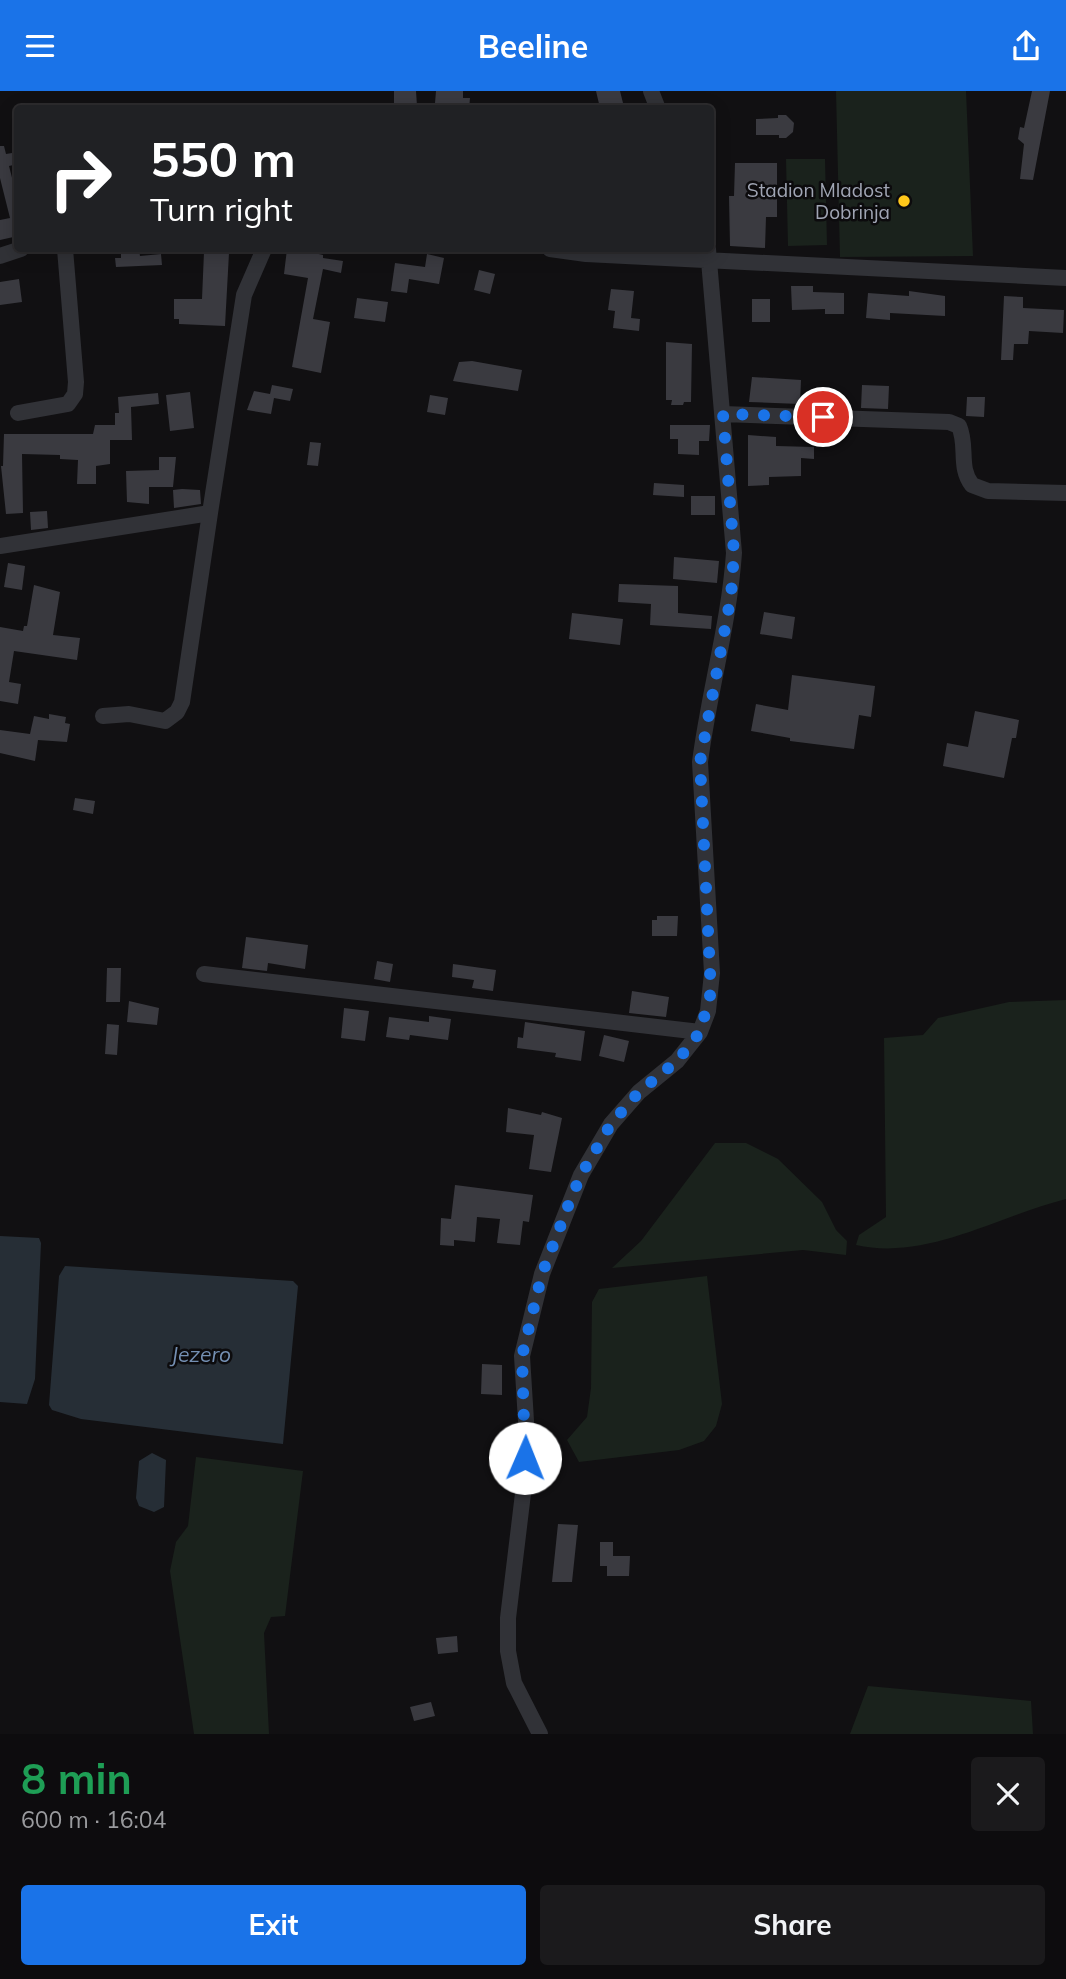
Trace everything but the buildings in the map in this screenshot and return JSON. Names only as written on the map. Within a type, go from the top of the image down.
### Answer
[{"type":"street","points":[[19,413],[68,404],[75,394],[65,252]]},
{"type":"street","points":[[103,716],[128,715],[165,721],[177,712],[182,702],[244,295],[263,252]]},
{"type":"street","points":[[572,252],[710,254],[1066,278]]},
{"type":"street","points":[[532,1732],[514,1683],[508,1651],[508,1618],[525,1477],[526,1421],[522,1356],[535,1297],[581,1175],[611,1124],[639,1092],[677,1061],[700,1032],[712,983],[700,762],[731,596],[734,553],[710,254]]},
{"type":"street","points":[[723,414],[949,422],[959,426],[963,436],[963,468],[972,485],[988,491],[1066,493]]},
{"type":"street","points":[[0,546],[211,513]]},
{"type":"street","points":[[204,974],[292,987],[700,1032]]},
{"type":"shaded area","name":"Stadion Mladost Dobrinja","points":[[836,91],[966,91],[973,256],[840,257]]},
{"type":"shaded area","points":[[786,159],[825,159],[827,245],[788,246]]},
{"type":"shaded area","points":[[1066,1000],[1066,1199],[936,1242],[883,1248],[856,1245],[859,1235],[886,1217],[884,1038],[923,1035],[938,1018],[1009,1002]]},
{"type":"shaded area","points":[[715,1143],[746,1143],[778,1159],[822,1202],[836,1230],[847,1241],[846,1255],[803,1250],[612,1268],[641,1241]]},
{"type":"shaded area","points":[[707,1276],[722,1404],[716,1426],[704,1441],[679,1450],[579,1462],[567,1440],[587,1417],[591,1388],[592,1302],[599,1289]]},
{"type":"shaded area","points":[[196,1457],[303,1471],[285,1616],[271,1617],[264,1633],[269,1734],[194,1734],[170,1571],[176,1542],[188,1526]]},
{"type":"shaded area","points":[[868,1686],[1031,1701],[1033,1734],[850,1734]]},
{"type":"water","points":[[0,1236],[39,1238],[41,1243],[35,1379],[27,1404],[0,1402]]},
{"type":"water","name":"Jezero","points":[[65,1266],[293,1281],[298,1286],[283,1444],[81,1419],[52,1410],[49,1405],[59,1276]]},
{"type":"water","points":[[152,1453],[166,1460],[164,1507],[154,1512],[139,1506],[136,1498],[139,1461]]},
{"type":"place","name":"Stadion Mladost Dobrinja","points":[[904,201]]},
{"type":"route","points":[[525,1458],[522,1356],[542,1274],[570,1201],[581,1175],[611,1124],[639,1092],[677,1061],[700,1032],[708,1011],[712,974],[700,762],[731,596],[734,553],[723,414],[823,417]]}]
